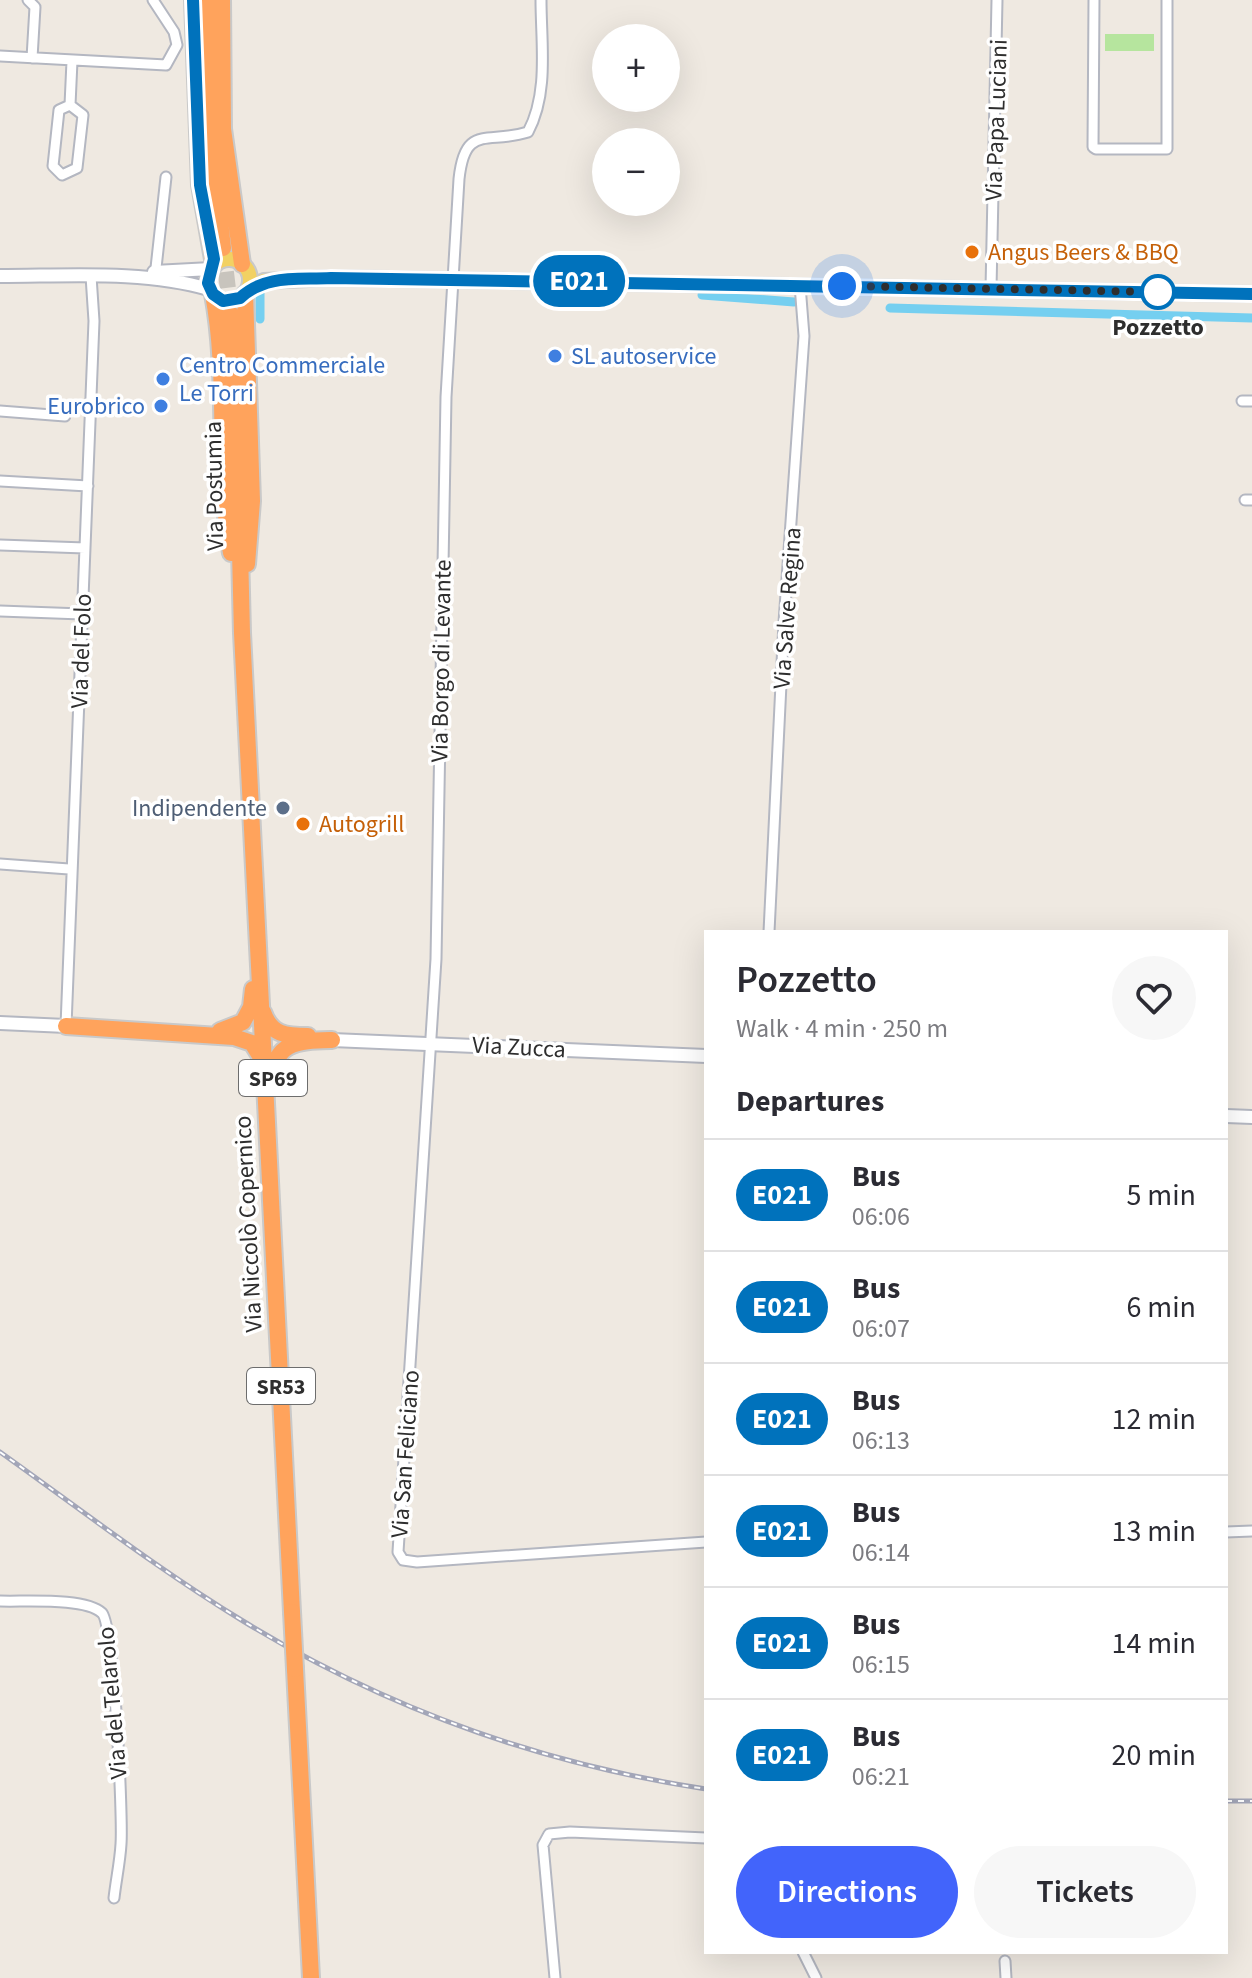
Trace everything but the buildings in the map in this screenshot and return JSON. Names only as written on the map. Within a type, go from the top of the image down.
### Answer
[{"type":"highway","points":[[193,0],[200,185],[212,267]]},
{"type":"highway","points":[[208,0],[210,133],[223,248]]},
{"type":"highway","points":[[222,0],[223,129],[243,265]]},
{"type":"highway","points":[[211,291],[221,371],[224,514],[242,633]]},
{"type":"highway","points":[[242,633],[252,501],[246,291]]},
{"type":"highway","name":"Via Postumia","points":[[231,314],[236,387],[243,658]]},
{"type":"highway","name":"Via Niccolò Copernico","points":[[243,658],[311,1978]]},
{"type":"highway","name":"SP69","points":[[207,1033],[235,1028],[249,1015],[253,999],[251,954],[256,916]]},
{"type":"highway","name":"SP69","points":[[261,1003],[268,1025],[277,1033],[332,1040]]},
{"type":"highway","name":"SP69","points":[[66,1026],[207,1033],[247,1040],[256,1048],[264,1064]]},
{"type":"highway","name":"SP69","points":[[269,1159],[276,1057],[296,1044],[332,1040]]},
{"type":"main road","points":[[331,278],[273,274],[231,259],[212,267],[211,291],[229,301],[264,281],[331,278],[1252,294]]},
{"type":"main road","points":[[243,265],[249,274],[246,291]]},
{"type":"street","points":[[28,0],[35,7],[32,58]]},
{"type":"street","points":[[0,56],[166,65],[177,45],[174,32],[153,0]]},
{"type":"street","name":"Via Borgo di Levante","points":[[429,1043],[436,959],[446,397],[462,154],[468,144],[479,139],[528,132],[536,117],[541,87],[541,0]]},
{"type":"street","name":"Via Papa Luciani","points":[[991,289],[997,0]]},
{"type":"street","points":[[1094,0],[1093,147],[1096,149],[1167,149],[1167,0]]},
{"type":"street","points":[[70,105],[72,61]]},
{"type":"street","points":[[70,105],[83,115],[77,168],[62,175],[53,166],[59,110],[70,105]]},
{"type":"street","points":[[155,276],[166,177]]},
{"type":"street","points":[[0,276],[155,276],[212,267]]},
{"type":"street","name":"Via del Folo","points":[[66,1026],[69,869],[94,322],[91,276]]},
{"type":"street","points":[[155,276],[190,282],[211,291]]},
{"type":"street","name":"Via Salve Regina","points":[[769,930],[784,622],[804,336],[800,285]]},
{"type":"street","points":[[0,411],[65,416]]},
{"type":"street","points":[[0,481],[88,486]]},
{"type":"street","points":[[0,545],[85,548]]},
{"type":"street","points":[[0,611],[82,614]]},
{"type":"street","points":[[0,864],[69,869]]},
{"type":"street","name":"SP69","points":[[0,1023],[66,1026]]},
{"type":"street","name":"Via Zucca","points":[[332,1040],[704,1056]]},
{"type":"street","name":"Via San Feliciano","points":[[429,1043],[417,1282],[398,1552],[403,1560],[417,1562],[704,1542]]},
{"type":"street","points":[[1228,1116],[1252,1117]]},
{"type":"street","points":[[1228,1532],[1252,1531]]},
{"type":"street","name":"Via del Telarolo","points":[[0,1601],[85,1605],[100,1610],[106,1617],[113,1658],[122,1841],[114,1898]]},
{"type":"street","points":[[555,1978],[543,1845],[549,1834],[570,1832],[704,1838]]},
{"type":"street","points":[[804,1954],[816,1978]]},
{"type":"street","points":[[1005,1961],[1006,1978]]},
{"type":"green space","points":[[1105,34],[1154,34],[1154,51],[1105,51]]},
{"type":"waterway","points":[[260,291],[260,319]]},
{"type":"waterway","points":[[702,295],[794,302]]},
{"type":"waterway","points":[[890,308],[1252,318]]},
{"type":"tunnel","points":[[223,248],[231,314]]},
{"type":"railway","points":[[0,1452],[212,1601],[297,1652],[352,1680],[409,1706],[525,1748],[645,1778],[704,1789]]},
{"type":"railway","points":[[1228,1801],[1252,1801]]},
{"type":"bus line","name":"E021","points":[[193,0],[195,118],[200,185],[214,259],[208,283],[213,294],[223,301],[240,298],[248,289],[264,281],[331,278],[757,283],[1252,294]]},
{"type":"place","name":"Angus Beers & BBQ","points":[[972,252]]},
{"type":"place","name":"Pozzetto","points":[[1158,292]]},
{"type":"place","name":"SL autoservice","points":[[555,356]]},
{"type":"place","name":"Centro Commerciale Le Torri","points":[[163,379]]},
{"type":"place","name":"Eurobrico","points":[[161,406]]},
{"type":"place","name":"Indipendente","points":[[283,808]]},
{"type":"place","name":"Autogrill","points":[[303,824]]},
{"type":"route","points":[[842,286],[1158,292]]}]
